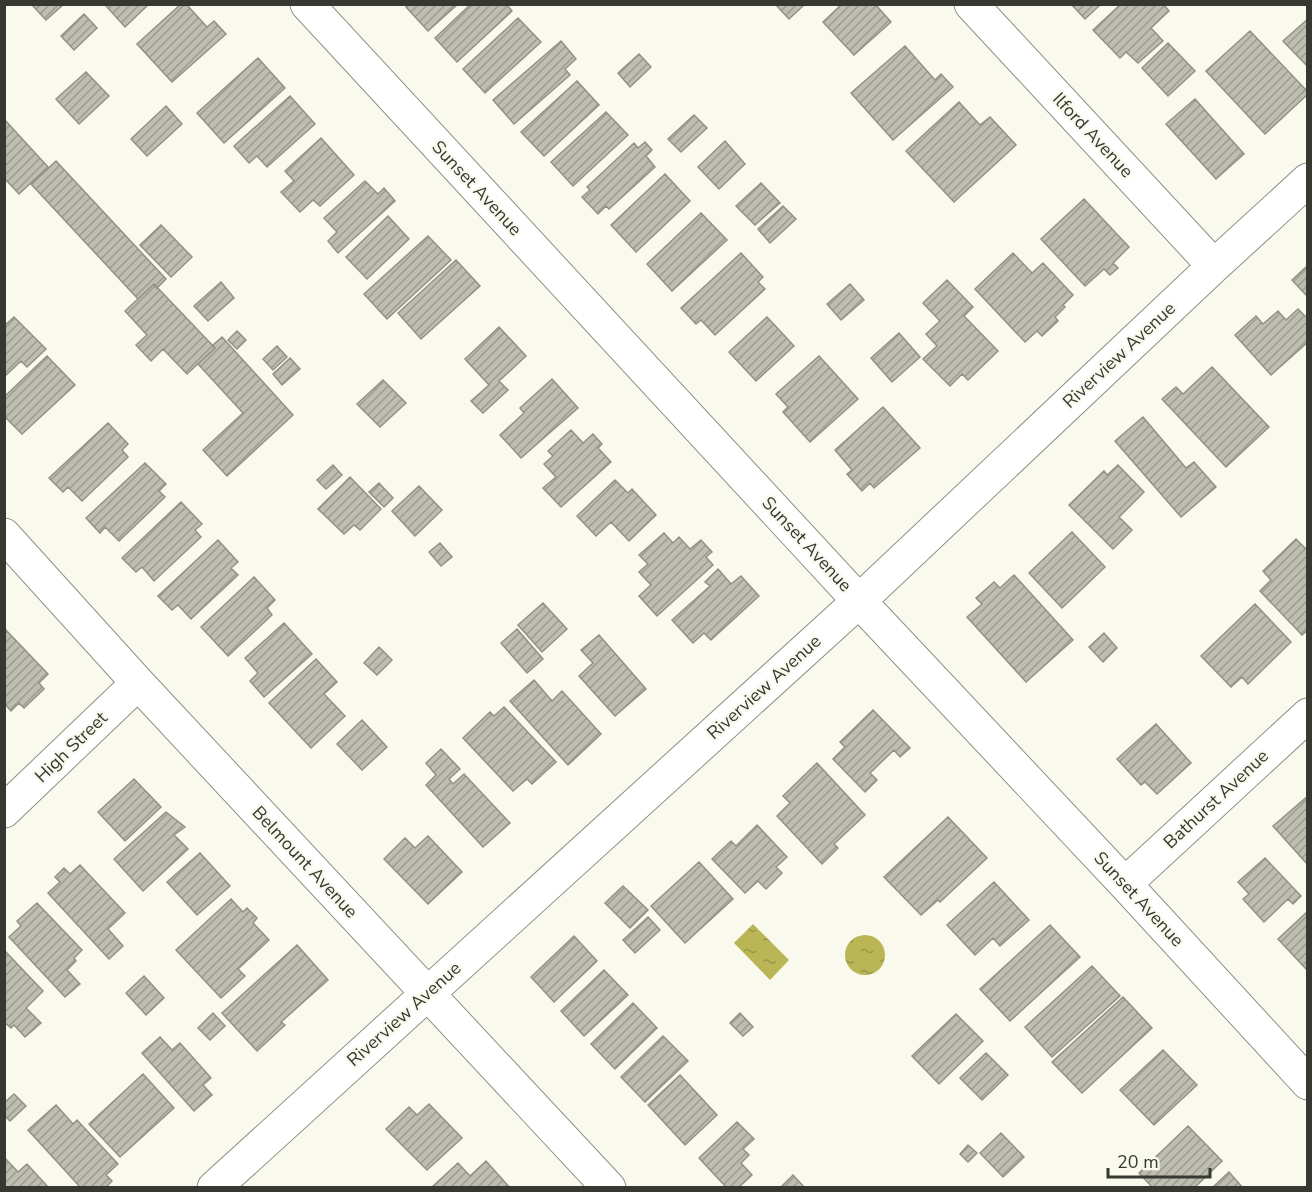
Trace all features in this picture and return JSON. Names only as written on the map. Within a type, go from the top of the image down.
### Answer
[{"type":"street","name":"Sunset Avenue","points":[[307,4],[1308,1083]]},
{"type":"street","name":"Ilford Avenue","points":[[972,4],[1214,266]]},
{"type":"street","name":"Riverview Avenue","points":[[214,1188],[859,601],[1308,180]]},
{"type":"street","name":"Belmount Avenue","points":[[4,535],[138,683],[609,1188]]},
{"type":"street","name":"High Street","points":[[4,811],[138,683]]},
{"type":"street","name":"Bathurst Avenue","points":[[1125,884],[1308,714]]},
{"type":"water","points":[[753,924],[789,960],[770,980],[734,943]]},
{"type":"water","points":[[865,935],[873,936],[879,941],[884,947],[884,963],[879,969],[873,974],[865,975],[857,974],[851,969],[846,963],[845,955],[846,947],[851,941],[857,936]]},
{"type":"building","points":[[35,4],[64,4],[46,20],[33,6]]},
{"type":"building","points":[[107,4],[149,4],[125,27],[106,6]]},
{"type":"building","points":[[181,4],[186,4],[207,27],[214,21],[226,34],[172,82],[137,44]]},
{"type":"building","points":[[409,4],[458,4],[428,31],[406,7]]},
{"type":"building","points":[[471,4],[506,4],[512,11],[457,62],[435,38]]},
{"type":"building","points":[[775,4],[805,4],[789,19]]},
{"type":"building","points":[[842,4],[875,4],[891,22],[854,55],[823,22]]},
{"type":"building","points":[[1071,4],[1101,4],[1085,19]]},
{"type":"building","points":[[1121,4],[1163,4],[1169,11],[1151,28],[1163,41],[1138,63],[1126,52],[1120,58],[1093,30]]},
{"type":"building","points":[[84,14],[97,28],[74,50],[61,36]]},
{"type":"building","points":[[518,18],[541,42],[485,93],[463,69]]},
{"type":"building","points":[[1308,19],[1308,67],[1283,41]]},
{"type":"building","points":[[1250,31],[1308,92],[1265,134],[1206,71]]},
{"type":"building","points":[[561,41],[576,59],[565,69],[570,75],[514,124],[493,100]]},
{"type":"building","points":[[1168,43],[1195,71],[1168,96],[1142,68]]},
{"type":"building","points":[[905,46],[935,80],[941,74],[953,87],[893,140],[851,93]]},
{"type":"building","points":[[639,54],[651,67],[630,87],[618,73]]},
{"type":"building","points":[[258,58],[285,88],[224,143],[197,113]]},
{"type":"building","points":[[86,72],[109,96],[79,124],[56,99]]},
{"type":"building","points":[[577,81],[599,105],[544,156],[521,132]]},
{"type":"building","points":[[290,96],[315,124],[267,167],[257,156],[249,163],[234,146]]},
{"type":"building","points":[[1195,99],[1244,154],[1216,179],[1166,124]]},
{"type":"building","points":[[959,102],[980,125],[990,117],[1016,145],[954,202],[906,151]]},
{"type":"building","points":[[166,106],[182,124],[147,156],[131,139]]},
{"type":"building","points":[[606,112],[628,135],[573,186],[551,162]]},
{"type":"building","points":[[694,115],[707,128],[681,152],[668,139]]},
{"type":"building","points":[[4,119],[48,167],[19,194],[4,178]]},
{"type":"building","points":[[321,138],[354,175],[320,206],[313,200],[300,212],[281,192],[294,181],[285,171]]},
{"type":"building","points":[[725,141],[745,164],[719,189],[698,167]]},
{"type":"building","points":[[645,142],[652,150],[646,156],[655,167],[609,209],[606,206],[598,214],[582,197],[590,190],[587,187],[634,143],[638,148]]},
{"type":"building","points":[[56,161],[166,279],[157,288],[154,284],[138,299],[31,184]]},
{"type":"building","points":[[665,174],[690,201],[636,252],[611,225]]},
{"type":"building","points":[[365,181],[378,194],[384,188],[395,201],[338,253],[328,241],[337,232],[324,218]]},
{"type":"building","points":[[761,183],[780,203],[755,225],[736,206]]},
{"type":"building","points":[[1084,199],[1129,247],[1113,263],[1118,268],[1110,275],[1104,269],[1085,286],[1041,239]]},
{"type":"building","points":[[783,206],[796,219],[770,243],[758,229]]},
{"type":"building","points":[[701,213],[727,240],[672,291],[647,264]]},
{"type":"building","points":[[388,216],[409,239],[367,279],[346,257]]},
{"type":"building","points":[[161,225],[192,257],[171,277],[140,245]]},
{"type":"building","points":[[428,236],[451,260],[387,319],[364,294]]},
{"type":"building","points":[[741,253],[763,277],[758,282],[765,289],[715,335],[701,320],[696,324],[681,308]]},
{"type":"building","points":[[1013,253],[1032,273],[1043,263],[1073,295],[1055,317],[1058,321],[1042,336],[1037,331],[1025,342],[975,289]]},
{"type":"building","points":[[456,260],[480,286],[421,339],[398,313]]},
{"type":"building","points":[[1308,267],[1308,297],[1292,280]]},
{"type":"building","points":[[947,280],[973,307],[964,316],[998,351],[968,380],[962,374],[950,386],[923,359],[937,346],[926,334],[940,321],[923,303]]},
{"type":"building","points":[[221,282],[234,298],[208,321],[194,306]]},
{"type":"building","points":[[154,284],[215,348],[187,374],[163,349],[151,361],[136,345],[147,335],[125,311]]},
{"type":"building","points":[[850,284],[864,300],[841,320],[827,304]]},
{"type":"building","points":[[1298,309],[1308,319],[1308,342],[1271,375],[1235,335],[1256,316],[1263,324],[1278,311],[1286,320]]},
{"type":"building","points":[[14,317],[46,349],[27,367],[21,361],[4,377],[4,326]]},
{"type":"building","points":[[767,317],[794,346],[756,381],[729,352]]},
{"type":"building","points":[[499,327],[526,356],[499,381],[508,390],[483,413],[471,401],[489,385],[465,359]]},
{"type":"building","points":[[237,331],[246,340],[237,349],[228,340]]},
{"type":"building","points":[[899,333],[920,357],[892,382],[871,358]]},
{"type":"building","points":[[222,337],[293,415],[227,476],[203,450],[243,413],[198,364],[215,348],[212,346]]},
{"type":"building","points":[[277,346],[287,357],[273,370],[263,359]]},
{"type":"building","points":[[47,356],[75,385],[22,434],[4,416],[4,397]]},
{"type":"building","points":[[819,356],[858,399],[810,442],[783,412],[788,407],[776,394]]},
{"type":"building","points":[[290,358],[300,369],[282,385],[273,374]]},
{"type":"building","points":[[1212,367],[1269,427],[1226,467],[1162,399],[1176,387],[1183,394]]},
{"type":"building","points":[[552,379],[578,408],[521,458],[500,435],[524,413],[520,408]]},
{"type":"building","points":[[383,380],[406,403],[380,427],[357,404]]},
{"type":"building","points":[[883,407],[920,448],[874,488],[870,483],[862,491],[847,474],[852,470],[835,450]]},
{"type":"building","points":[[1143,417],[1186,468],[1194,462],[1216,487],[1181,517],[1115,441]]},
{"type":"building","points":[[108,423],[128,444],[122,450],[128,457],[82,501],[68,487],[63,492],[49,478]]},
{"type":"building","points":[[571,430],[583,443],[593,434],[602,444],[598,448],[611,462],[561,507],[543,488],[556,477],[544,464],[553,456],[548,451]]},
{"type":"building","points":[[145,463],[166,484],[159,491],[165,497],[119,541],[105,527],[100,533],[86,518]]},
{"type":"building","points":[[333,465],[342,475],[326,489],[317,480]]},
{"type":"building","points":[[1118,465],[1144,492],[1119,517],[1132,530],[1113,549],[1069,505],[1104,471],[1107,475]]},
{"type":"building","points":[[350,477],[381,509],[360,530],[354,525],[344,534],[318,509]]},
{"type":"building","points":[[615,480],[628,493],[632,489],[656,515],[629,541],[611,522],[596,536],[577,516]]},
{"type":"building","points":[[379,483],[393,498],[384,507],[369,492]]},
{"type":"building","points":[[419,486],[442,510],[415,536],[392,511]]},
{"type":"building","points":[[181,502],[202,524],[195,530],[201,537],[154,581],[142,567],[136,572],[122,558]]},
{"type":"building","points":[[1072,532],[1105,567],[1062,608],[1029,573]]},
{"type":"building","points":[[664,533],[673,543],[679,537],[690,549],[701,540],[712,552],[706,557],[713,565],[657,616],[639,596],[651,585],[639,572],[648,564],[639,555]]},
{"type":"building","points":[[1296,539],[1308,551],[1308,630],[1302,635],[1260,591],[1271,580],[1263,571]]},
{"type":"building","points":[[218,540],[238,562],[231,568],[238,575],[191,619],[178,605],[172,610],[158,596]]},
{"type":"building","points":[[440,543],[452,557],[441,566],[429,552]]},
{"type":"building","points":[[718,569],[731,584],[741,576],[759,596],[711,640],[704,633],[693,643],[672,620],[710,586],[705,582]]},
{"type":"building","points":[[1014,575],[1073,640],[1026,682],[967,617],[982,604],[976,598],[994,582],[1000,588]]},
{"type":"building","points":[[254,577],[275,600],[267,608],[272,615],[228,656],[201,627]]},
{"type":"building","points":[[543,603],[567,629],[542,652],[518,625]]},
{"type":"building","points":[[1255,604],[1291,642],[1248,684],[1242,677],[1231,687],[1201,656]]},
{"type":"building","points":[[284,623],[312,654],[264,697],[250,681],[258,673],[245,658]]},
{"type":"building","points":[[4,628],[48,674],[39,683],[44,689],[24,708],[19,703],[11,711],[4,703]]},
{"type":"building","points":[[517,629],[543,659],[527,673],[501,643]]},
{"type":"building","points":[[1104,633],[1117,648],[1103,662],[1089,647]]},
{"type":"building","points":[[599,635],[646,689],[615,716],[579,676],[593,663],[581,650]]},
{"type":"building","points":[[379,647],[392,660],[377,675],[364,663]]},
{"type":"building","points":[[316,659],[337,682],[324,694],[345,716],[311,748],[269,703]]},
{"type":"building","points":[[534,680],[552,701],[562,691],[601,734],[568,765],[510,701]]},
{"type":"building","points":[[504,707],[556,762],[532,784],[527,779],[513,791],[463,738],[490,712],[494,716]]},
{"type":"building","points":[[873,710],[910,748],[900,757],[894,750],[870,773],[877,780],[865,792],[833,759],[845,747],[840,742]]},
{"type":"building","points":[[362,720],[387,747],[362,770],[337,744]]},
{"type":"building","points":[[1156,724],[1191,763],[1157,794],[1145,782],[1141,785],[1117,759]]},
{"type":"building","points":[[441,749],[460,769],[449,779],[453,784],[464,774],[510,823],[483,847],[426,785],[436,775],[426,763]]},
{"type":"building","points":[[817,763],[865,815],[834,844],[838,848],[822,864],[777,816],[790,803],[783,796]]},
{"type":"building","points":[[134,779],[161,807],[125,841],[98,812]]},
{"type":"building","points":[[1308,796],[1308,865],[1273,826]]},
{"type":"building","points":[[166,812],[185,827],[174,835],[188,849],[143,891],[114,859]]},
{"type":"building","points":[[948,817],[987,858],[940,902],[938,900],[921,915],[884,877]]},
{"type":"building","points":[[757,825],[787,857],[776,867],[782,873],[766,889],[758,881],[745,893],[712,859],[731,841],[736,846]]},
{"type":"building","points":[[428,836],[462,872],[428,904],[384,859],[405,838],[415,848]]},
{"type":"building","points":[[200,853],[230,886],[197,915],[167,882]]},
{"type":"building","points":[[1265,858],[1301,896],[1293,904],[1288,899],[1264,922],[1243,899],[1249,894],[1238,882]]},
{"type":"building","points":[[699,862],[733,899],[685,943],[651,906]]},
{"type":"building","points":[[80,865],[125,913],[108,929],[123,946],[109,959],[48,893],[60,882],[55,877],[64,868],[70,874]]},
{"type":"building","points":[[994,882],[1029,920],[1000,946],[993,938],[975,955],[947,925]]},
{"type":"building","points":[[623,886],[648,910],[630,928],[605,903]]},
{"type":"building","points":[[231,899],[243,912],[247,908],[257,918],[253,923],[269,940],[238,969],[245,976],[221,998],[176,950]]},
{"type":"building","points":[[37,903],[82,950],[67,970],[80,984],[65,997],[9,937],[21,926],[17,921]]},
{"type":"building","points":[[1308,911],[1308,971],[1278,939]]},
{"type":"building","points":[[648,917],[660,930],[635,953],[623,940]]},
{"type":"building","points":[[1050,925],[1080,957],[1010,1021],[980,989]]},
{"type":"building","points":[[574,936],[597,961],[554,1002],[531,977]]},
{"type":"building","points":[[297,945],[328,980],[281,1022],[285,1025],[257,1051],[222,1013]]},
{"type":"building","points":[[4,950],[43,991],[26,1008],[41,1023],[25,1037],[14,1025],[11,1028],[4,1022]]},
{"type":"building","points":[[1092,966],[1120,996],[1052,1057],[1025,1027]]},
{"type":"building","points":[[604,970],[628,995],[584,1036],[561,1011]]},
{"type":"building","points":[[144,976],[164,998],[146,1015],[126,993]]},
{"type":"building","points":[[1123,997],[1152,1028],[1082,1093],[1052,1062]]},
{"type":"building","points":[[633,1003],[657,1028],[615,1069],[591,1044]]},
{"type":"building","points":[[213,1013],[225,1026],[210,1040],[198,1028]]},
{"type":"building","points":[[740,1013],[753,1027],[743,1036],[730,1023]]},
{"type":"building","points":[[956,1014],[983,1041],[939,1084],[912,1056]]},
{"type":"building","points":[[663,1036],[688,1061],[645,1102],[621,1077]]},
{"type":"building","points":[[160,1037],[172,1050],[180,1043],[211,1078],[203,1085],[212,1095],[194,1111],[142,1053]]},
{"type":"building","points":[[1163,1050],[1197,1085],[1154,1125],[1120,1090]]},
{"type":"building","points":[[986,1053],[1008,1075],[982,1100],[960,1078]]},
{"type":"building","points":[[143,1074],[174,1108],[120,1157],[89,1124]]},
{"type":"building","points":[[680,1075],[717,1115],[685,1145],[648,1105]]},
{"type":"building","points":[[14,1094],[26,1106],[10,1121],[4,1115],[4,1103]]},
{"type":"building","points":[[429,1104],[462,1138],[427,1170],[386,1129],[409,1107],[417,1115]]},
{"type":"building","points":[[56,1105],[73,1124],[77,1120],[118,1164],[106,1175],[112,1181],[105,1188],[81,1188],[28,1130]]},
{"type":"building","points":[[737,1122],[754,1139],[743,1149],[749,1155],[741,1163],[752,1175],[738,1188],[727,1188],[699,1158]]},
{"type":"building","points":[[1188,1126],[1222,1161],[1194,1188],[1153,1188],[1139,1173]]},
{"type":"building","points":[[1001,1133],[1024,1157],[1003,1177],[980,1153]]},
{"type":"building","points":[[968,1145],[977,1153],[968,1162],[960,1154]]},
{"type":"building","points":[[4,1157],[18,1172],[27,1164],[49,1188],[4,1188]]},
{"type":"building","points":[[486,1161],[510,1188],[431,1188],[458,1163],[470,1176]]},
{"type":"building","points":[[1229,1172],[1243,1188],[1212,1188]]},
{"type":"building","points":[[793,1175],[805,1188],[780,1188]]}]
